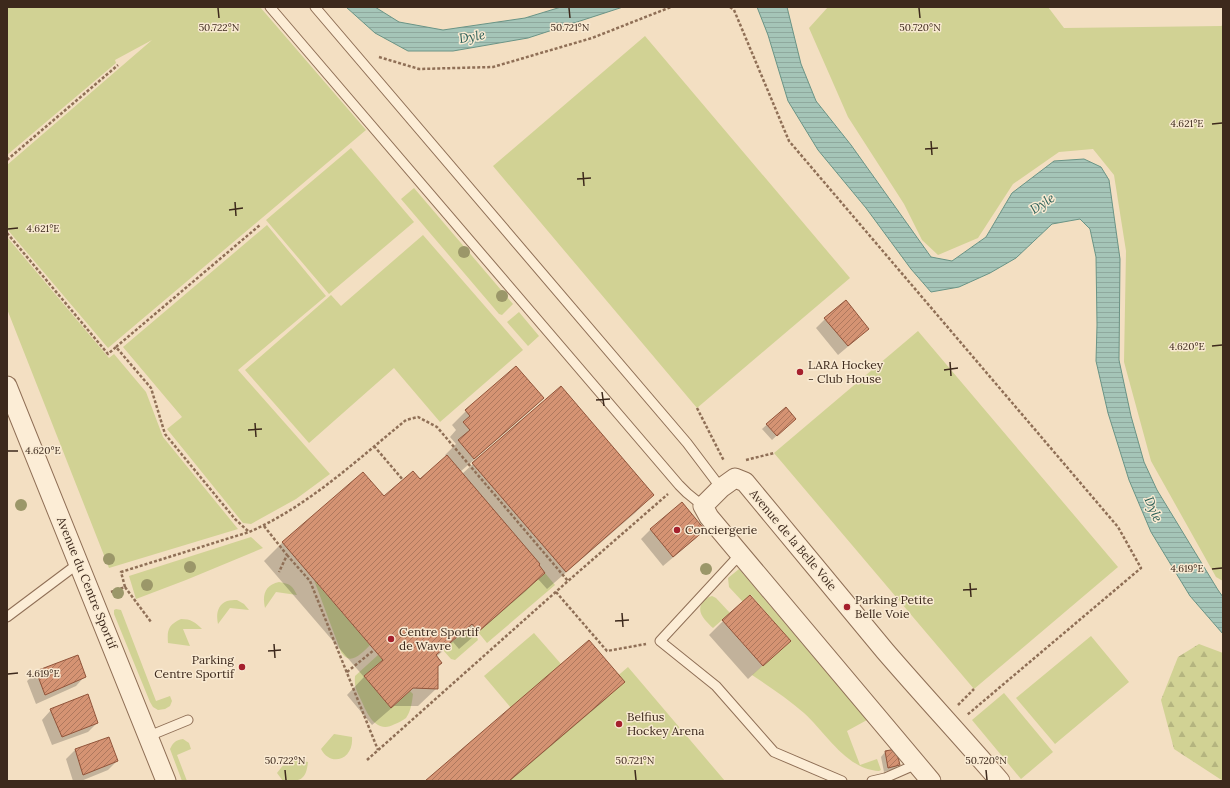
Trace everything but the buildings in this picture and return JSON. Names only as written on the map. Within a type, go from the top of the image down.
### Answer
[{"type":"street","name":"Avenue du Centre Sportif","points":[[7,386],[166,781]]},
{"type":"street","name":"Avenue de la Belle Voie","points":[[703,506],[718,482],[735,478],[746,482],[885,651],[1000,781]]},
{"type":"street","points":[[703,506],[709,517],[931,781]]},
{"type":"lane","points":[[270,7],[679,485],[703,506]]},
{"type":"lane","points":[[315,7],[718,482]]},
{"type":"lane","points":[[741,555],[732,562],[660,641],[716,686],[774,752],[842,781]]},
{"type":"lane","points":[[7,617],[79,563]]},
{"type":"lane","points":[[149,736],[188,720]]},
{"type":"lane","points":[[872,781],[885,778],[917,764]]},
{"type":"path","points":[[351,50],[419,69],[493,67],[592,38],[670,7]]},
{"type":"path","points":[[730,7],[734,10],[789,141],[1118,526],[1141,568],[952,728]]},
{"type":"path","points":[[7,160],[118,65]]},
{"type":"path","points":[[7,233],[108,354],[260,225]]},
{"type":"path","points":[[116,348],[151,388],[165,434],[235,520],[249,532]]},
{"type":"path","points":[[697,408],[726,465],[718,482]]},
{"type":"path","points":[[151,622],[125,587],[121,572],[264,526],[297,507],[406,420],[418,417],[436,427],[568,581]]},
{"type":"path","points":[[374,446],[403,480]]},
{"type":"path","points":[[740,462],[774,453]]},
{"type":"path","points":[[367,760],[568,581],[679,485]]},
{"type":"path","points":[[264,526],[310,581],[378,750]]},
{"type":"path","points":[[278,572],[287,555]]},
{"type":"path","points":[[94,599],[125,587]]},
{"type":"path","points":[[556,592],[607,651],[660,641]]},
{"type":"path","points":[[347,672],[374,650]]},
{"type":"path","points":[[967,716],[958,705],[974,689]]},
{"type":"green space","points":[[7,7],[260,7],[366,130],[108,348],[7,229],[7,165],[152,40],[115,60],[116,63],[7,155]]},
{"type":"green space","points":[[828,7],[1048,7],[1064,28],[1223,25],[1223,581],[1216,577],[1151,461],[1124,362],[1126,251],[1114,175],[1093,149],[1059,152],[1013,184],[978,238],[938,255],[922,240],[904,204],[848,117],[809,28]]},
{"type":"green space","points":[[645,36],[850,278],[697,408],[493,166]]},
{"type":"green space","points":[[351,148],[414,222],[329,294],[266,220]]},
{"type":"green space","points":[[414,188],[513,304],[502,315],[499,314],[401,199]]},
{"type":"green space","points":[[267,225],[326,296],[238,370],[330,474],[296,499],[251,524],[243,523],[167,429],[182,417],[123,347]]},
{"type":"green space","points":[[423,235],[523,350],[440,422],[394,368],[309,443],[245,370],[331,295],[341,306]]},
{"type":"green space","points":[[7,237],[109,358],[114,354],[146,392],[163,437],[238,529],[109,568],[7,309]]},
{"type":"green space","points":[[519,312],[539,336],[528,346],[507,322]]},
{"type":"green space","points":[[918,331],[1118,567],[974,689],[774,453]]},
{"type":"green space","points":[[251,537],[263,548],[136,599],[129,576]]},
{"type":"green space","points":[[739,569],[867,720],[847,731],[860,765],[877,759],[881,770],[867,769],[857,764],[847,757],[804,713],[752,675],[791,641],[751,595],[743,602],[729,587],[728,578]]},
{"type":"green space","points":[[545,573],[555,585],[487,643],[478,632]]},
{"type":"green space","points":[[314,580],[370,645],[360,655],[348,658],[341,652]]},
{"type":"green space","points":[[274,583],[286,583],[294,589],[297,595],[276,592],[265,608],[264,595],[266,591]]},
{"type":"green space","points":[[712,596],[716,598],[730,613],[713,628],[702,616],[700,608],[704,601]]},
{"type":"green space","points":[[237,600],[244,604],[249,610],[230,608],[218,624],[217,614],[221,605],[227,601]]},
{"type":"green space","points":[[114,610],[121,610],[156,701],[170,696],[172,701],[170,706],[165,709],[158,710],[153,707],[150,702],[114,614]]},
{"type":"green space","points":[[181,619],[193,621],[202,629],[183,629],[190,646],[168,643],[169,628],[173,623]]},
{"type":"green space","points":[[468,628],[478,640],[455,660],[451,659],[443,650]]},
{"type":"green space","points":[[534,633],[561,664],[511,708],[484,676]]},
{"type":"green space","points":[[1091,636],[1129,682],[1055,744],[1016,698]]},
{"type":"green space","points":[[1199,644],[1223,653],[1223,781],[1174,749],[1161,700],[1178,657]]},
{"type":"green space","points":[[378,655],[383,660],[364,676],[391,708],[410,691],[413,694],[412,703],[406,718],[398,723],[383,727],[378,725],[370,718],[355,687],[355,676]]},
{"type":"green space","name":"Belfius Hockey Arena","points":[[628,667],[725,781],[495,781]]},
{"type":"green space","points":[[1004,693],[1053,752],[1021,779],[972,720]]},
{"type":"green space","points":[[334,734],[352,737],[352,745],[349,751],[346,755],[336,759],[325,755],[321,749]]},
{"type":"green space","points":[[183,739],[189,743],[191,749],[177,755],[187,781],[182,781],[170,749],[175,742]]},
{"type":"green space","points":[[288,759],[308,762],[306,773],[301,779],[294,781],[283,781],[277,773]]},
{"type":"water","name":"Dyle","points":[[346,7],[375,7],[399,22],[443,30],[525,18],[561,7],[623,7],[528,38],[453,51],[408,51],[375,33]]},
{"type":"water","name":"Dyle","points":[[757,7],[787,7],[801,64],[816,101],[851,145],[931,257],[952,261],[986,237],[1012,193],[1054,161],[1084,159],[1101,167],[1109,180],[1120,259],[1119,360],[1131,416],[1144,462],[1157,490],[1223,597],[1223,634],[1190,596],[1151,532],[1129,480],[1108,413],[1096,361],[1096,257],[1090,229],[1080,219],[1052,224],[1016,258],[990,273],[959,287],[931,292],[911,269],[866,208],[818,150],[788,101],[768,35]]},
{"type":"place","name":"LARA Hockey - Club House","points":[[800,372]]},
{"type":"place","name":"Conciergerie","points":[[677,530]]},
{"type":"place","name":"Parking Petite Belle Voie","points":[[847,607]]},
{"type":"place","name":"Centre Sportif de Wavre","points":[[391,639]]},
{"type":"place","name":"Parking Centre Sportif","points":[[242,667]]},
{"type":"place","name":"Belfius Hockey Arena","points":[[619,724]]}]
